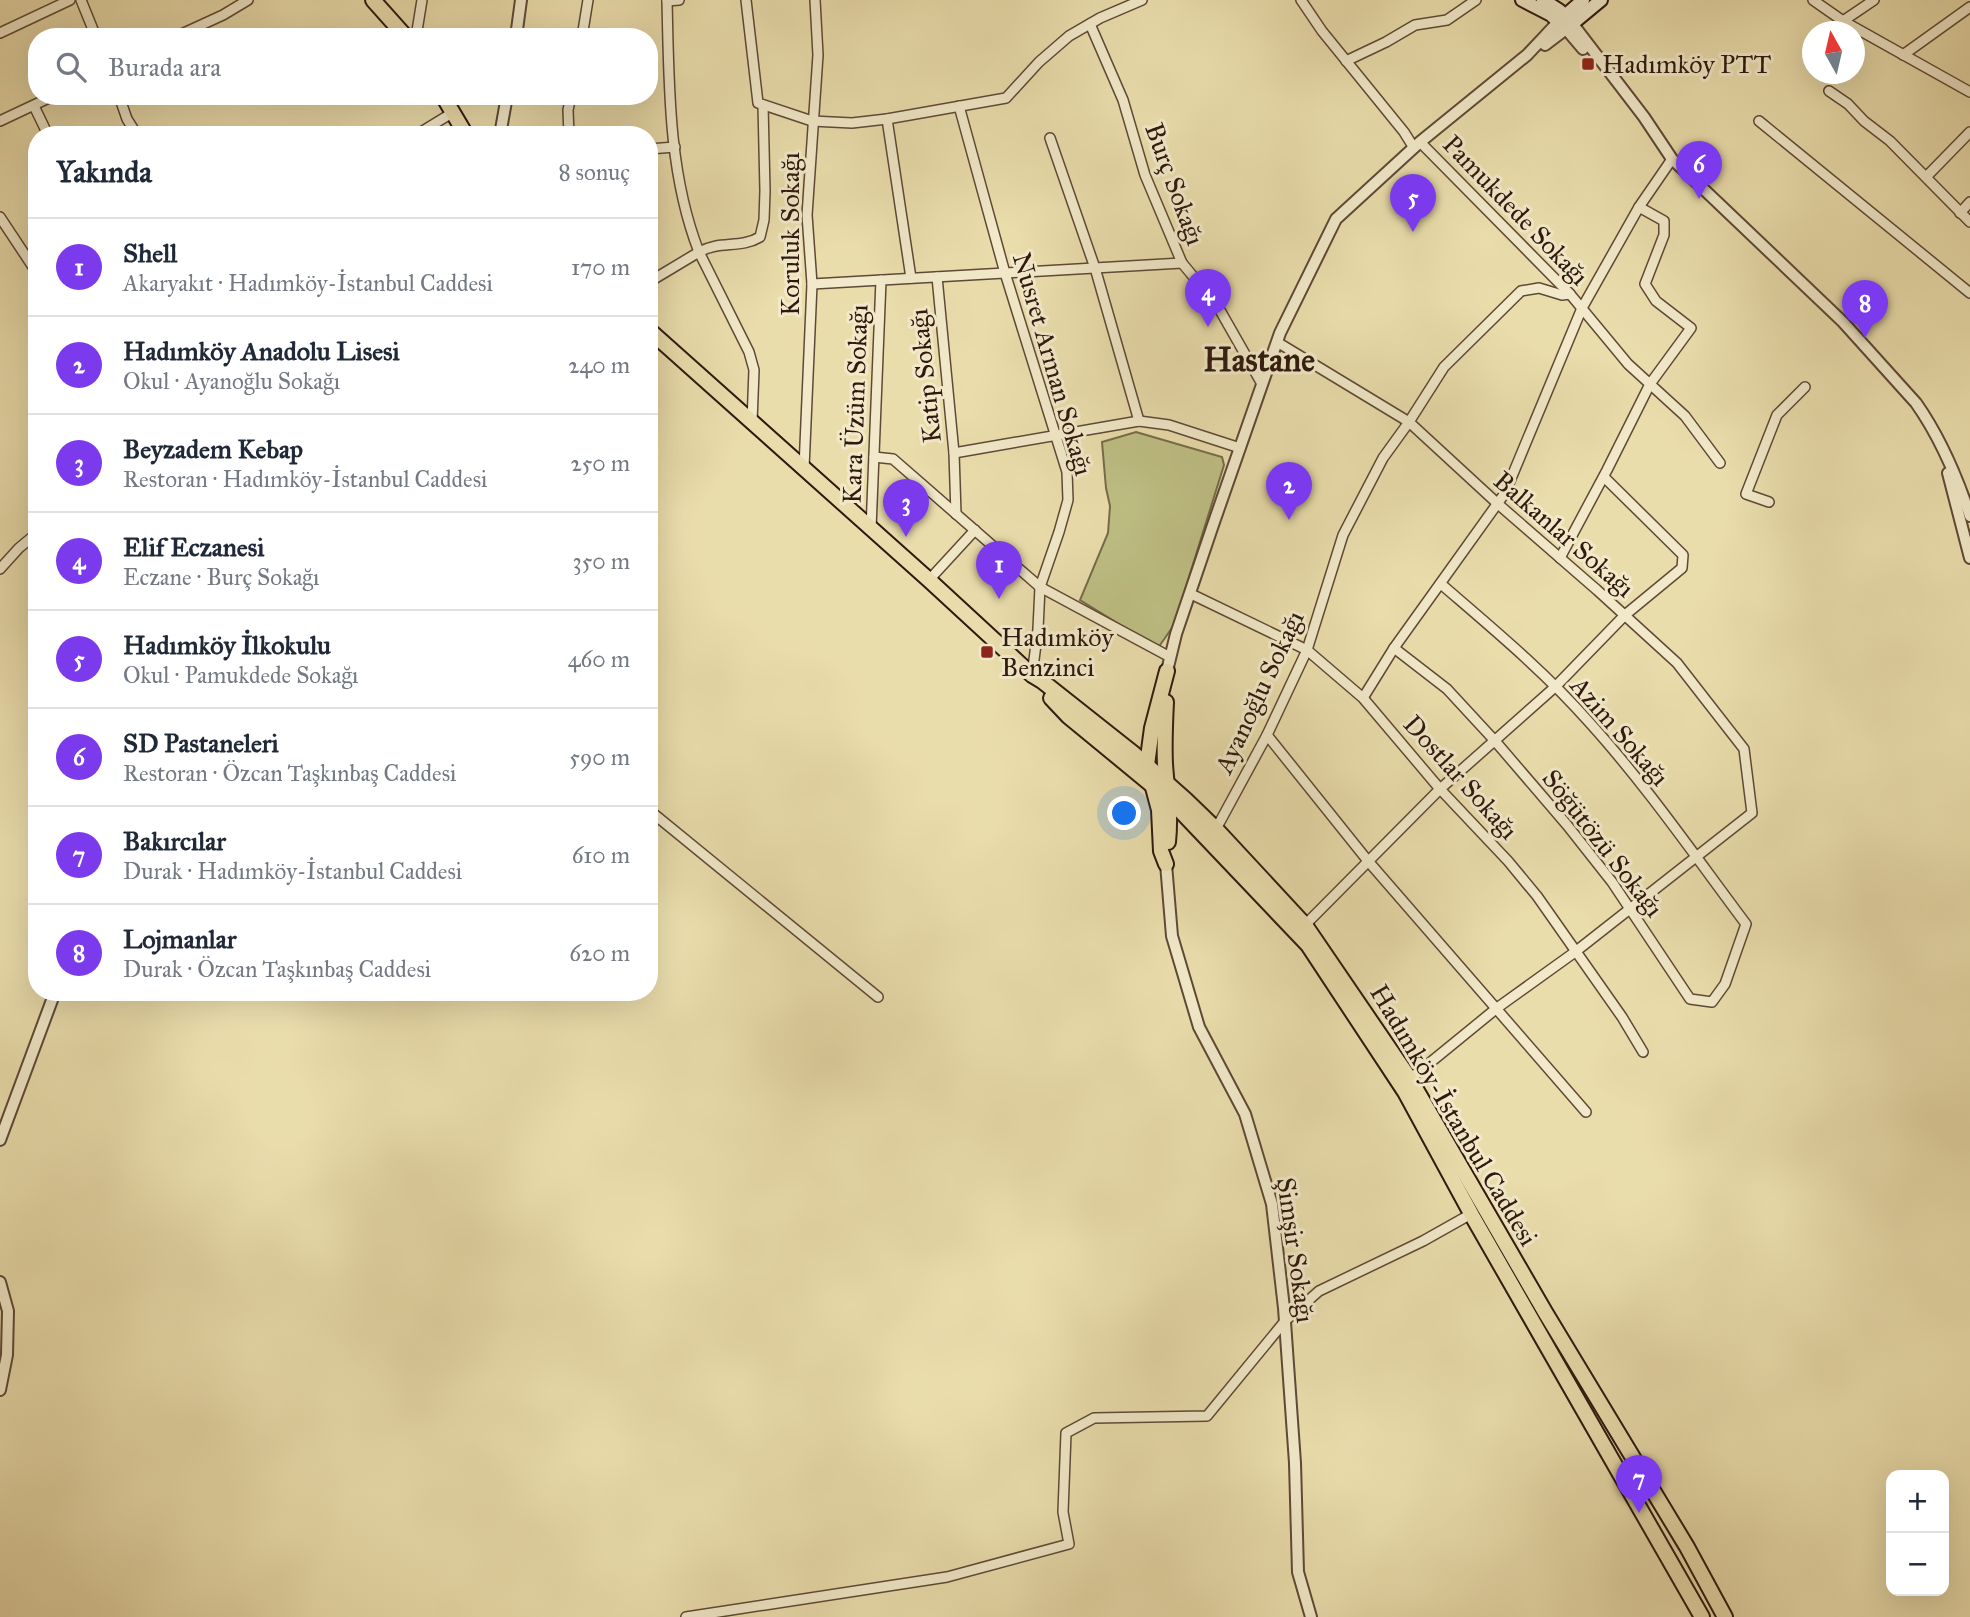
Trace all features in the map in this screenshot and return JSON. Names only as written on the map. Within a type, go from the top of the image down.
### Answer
[{"type":"main road","points":[[373,0],[398,28]]},
{"type":"main road","points":[[1522,0],[1565,22]]},
{"type":"main road","points":[[1543,0],[1565,22]]},
{"type":"main road","points":[[1565,22],[1583,0]]},
{"type":"main road","points":[[1565,22],[1601,0]]},
{"type":"main road","points":[[448,105],[460,126]]},
{"type":"main road","name":"Hadımköy-İstanbul Caddesi","points":[[658,338],[1032,675],[1167,782],[1216,829],[1305,925],[1410,1079],[1545,1312],[1687,1547],[1725,1617]]},
{"type":"main road","points":[[1166,864],[1161,851],[1159,810],[1147,765],[1152,728],[1168,664]]},
{"type":"main road","points":[[1166,864],[1170,822],[1164,733],[1168,664]]},
{"type":"main road","name":"Hadımköy-İstanbul Caddesi","points":[[1032,675],[1038,685],[1069,716],[1170,800],[1308,945],[1405,1092],[1471,1214],[1702,1617]]},
{"type":"street","points":[[0,33],[70,0]]},
{"type":"street","points":[[81,0],[92,28]]},
{"type":"street","points":[[195,28],[248,0]]},
{"type":"street","points":[[417,28],[422,0]]},
{"type":"street","points":[[517,28],[522,0]]},
{"type":"street","points":[[583,28],[588,0]]},
{"type":"street","points":[[679,0],[667,0],[670,93],[675,147],[688,224],[741,335],[754,370],[752,422]]},
{"type":"street","points":[[746,0],[758,103],[813,121],[852,123],[1006,98],[1039,62],[1069,36],[1100,18],[1142,0]]},
{"type":"street","name":"Koruluk Sokağı","points":[[804,468],[812,284],[807,215],[818,55],[815,0]]},
{"type":"street","name":"Pamukdede Sokağı","points":[[1301,0],[1322,31],[1404,132],[1570,294],[1628,364],[1685,416],[1720,463]]},
{"type":"street","points":[[1346,61],[1415,25],[1447,20],[1476,0]]},
{"type":"street","points":[[1813,0],[1842,21]]},
{"type":"street","points":[[1844,21],[1874,0]]},
{"type":"street","points":[[1903,55],[1970,7]]},
{"type":"street","points":[[874,457],[894,458],[1040,587],[1168,664],[1277,342],[1336,219],[1417,145],[1565,22],[1644,117],[1672,159],[1843,322],[1916,403],[1960,486],[1970,516]]},
{"type":"street","name":"Burç Sokağı","points":[[1090,24],[1123,100],[1145,175],[1182,263],[1217,305],[1262,384]]},
{"type":"street","points":[[1865,34],[1970,92]]},
{"type":"street","points":[[1829,91],[1890,141],[1970,222]]},
{"type":"street","points":[[122,105],[131,126]]},
{"type":"street","points":[[502,126],[505,105]]},
{"type":"street","points":[[569,105],[569,126]]},
{"type":"street","points":[[658,276],[711,245],[741,244],[760,237],[765,191],[763,105]]},
{"type":"street","points":[[0,121],[34,106],[44,126]]},
{"type":"street","name":"Nusret Arman Sokağı","points":[[959,106],[1005,273],[1067,472],[1068,500],[1040,587],[1032,675]]},
{"type":"street","points":[[431,126],[452,113]]},
{"type":"street","points":[[887,119],[911,278]]},
{"type":"street","points":[[1759,121],[1970,293]]},
{"type":"street","points":[[1926,177],[1970,132]]},
{"type":"street","points":[[1049,138],[1095,268],[1139,421]]},
{"type":"street","points":[[658,148],[675,147]]},
{"type":"street","points":[[1363,698],[1394,648],[1505,493],[1581,308],[1639,207],[1672,159]]},
{"type":"street","points":[[1960,213],[1970,202]]},
{"type":"street","points":[[1560,558],[1650,384],[1691,328],[1656,301],[1645,284],[1664,235],[1664,221],[1639,207]]},
{"type":"street","points":[[0,217],[28,259]]},
{"type":"street","points":[[812,284],[1182,263]]},
{"type":"street","name":"Katip Sokağı","points":[[937,277],[954,453],[956,514]]},
{"type":"street","name":"Kara Üzüm Sokağı","points":[[872,529],[881,280]]},
{"type":"street","name":"Ayanoğlu Sokağı","points":[[1216,829],[1267,736],[1307,650],[1343,535],[1382,458],[1409,422],[1444,366],[1521,291],[1539,288],[1562,295],[1570,294]]},
{"type":"street","name":"Balkanlar Sokağı","points":[[1277,342],[1409,422],[1677,663],[1744,749],[1752,813],[1696,858]]},
{"type":"street","points":[[1769,502],[1746,494],[1777,415],[1805,387]]},
{"type":"street","points":[[954,453],[1139,421],[1169,425],[1240,448]]},
{"type":"street","points":[[1939,444],[1970,558]]},
{"type":"street","points":[[1305,925],[1440,789],[1555,687],[1625,615],[1682,568],[1683,555],[1604,477]]},
{"type":"street","points":[[929,580],[975,530]]},
{"type":"street","points":[[0,569],[28,540]]},
{"type":"street","name":"Azim Sokağı","points":[[1441,584],[1520,652],[1588,720],[1746,924]]},
{"type":"street","name":"Dostlar Sokağı","points":[[1191,593],[1307,650],[1363,698],[1440,789],[1537,896],[1622,1017],[1643,1052]]},
{"type":"street","name":"Söğütözü Sokağı","points":[[1394,648],[1447,690],[1567,825],[1630,908],[1690,999],[1712,1002],[1725,984],[1746,924]]},
{"type":"street","points":[[1267,736],[1368,861],[1586,1111]]},
{"type":"street","points":[[658,817],[877,997]]},
{"type":"street","points":[[1410,1079],[1497,1008],[1575,952],[1696,858]]},
{"type":"street","name":"Şimşir Sokağı","points":[[1166,864],[1172,936],[1199,1027],[1245,1114],[1272,1204],[1285,1321],[1295,1463],[1298,1572],[1311,1617]]},
{"type":"street","points":[[0,1140],[52,1001]]},
{"type":"street","points":[[686,1617],[947,1577],[1069,1544],[1063,1512],[1066,1433],[1094,1418],[1207,1416],[1285,1321],[1319,1291],[1423,1241],[1471,1214]]},
{"type":"street","points":[[0,1282],[8,1311],[8,1322],[7,1355],[0,1390]]},
{"type":"green space","points":[[1136,432],[1222,457],[1224,465],[1174,625],[1158,648],[1080,600],[1108,533],[1110,506],[1102,442]]},
{"type":"place","name":"Hadımköy PTT","points":[[1588,64]]},
{"type":"place","name":"SD Pastaneleri","points":[[1699,199]]},
{"type":"place","name":"Hadımköy İlkokulu","points":[[1413,232]]},
{"type":"place","name":"Elif Eczanesi","points":[[1208,327]]},
{"type":"place","name":"Lojmanlar","points":[[1865,338]]},
{"type":"place","name":"Hadımköy Anadolu Lisesi","points":[[1289,520]]},
{"type":"place","name":"Beyzadem Kebap","points":[[906,537]]},
{"type":"place","name":"Shell","points":[[999,599]]},
{"type":"place","name":"Hadımköy Benzinci","points":[[987,652]]},
{"type":"place","name":"Bakırcılar","points":[[1639,1513]]},
{"type":"district","name":"Hastane","points":[[1259,359]]}]
